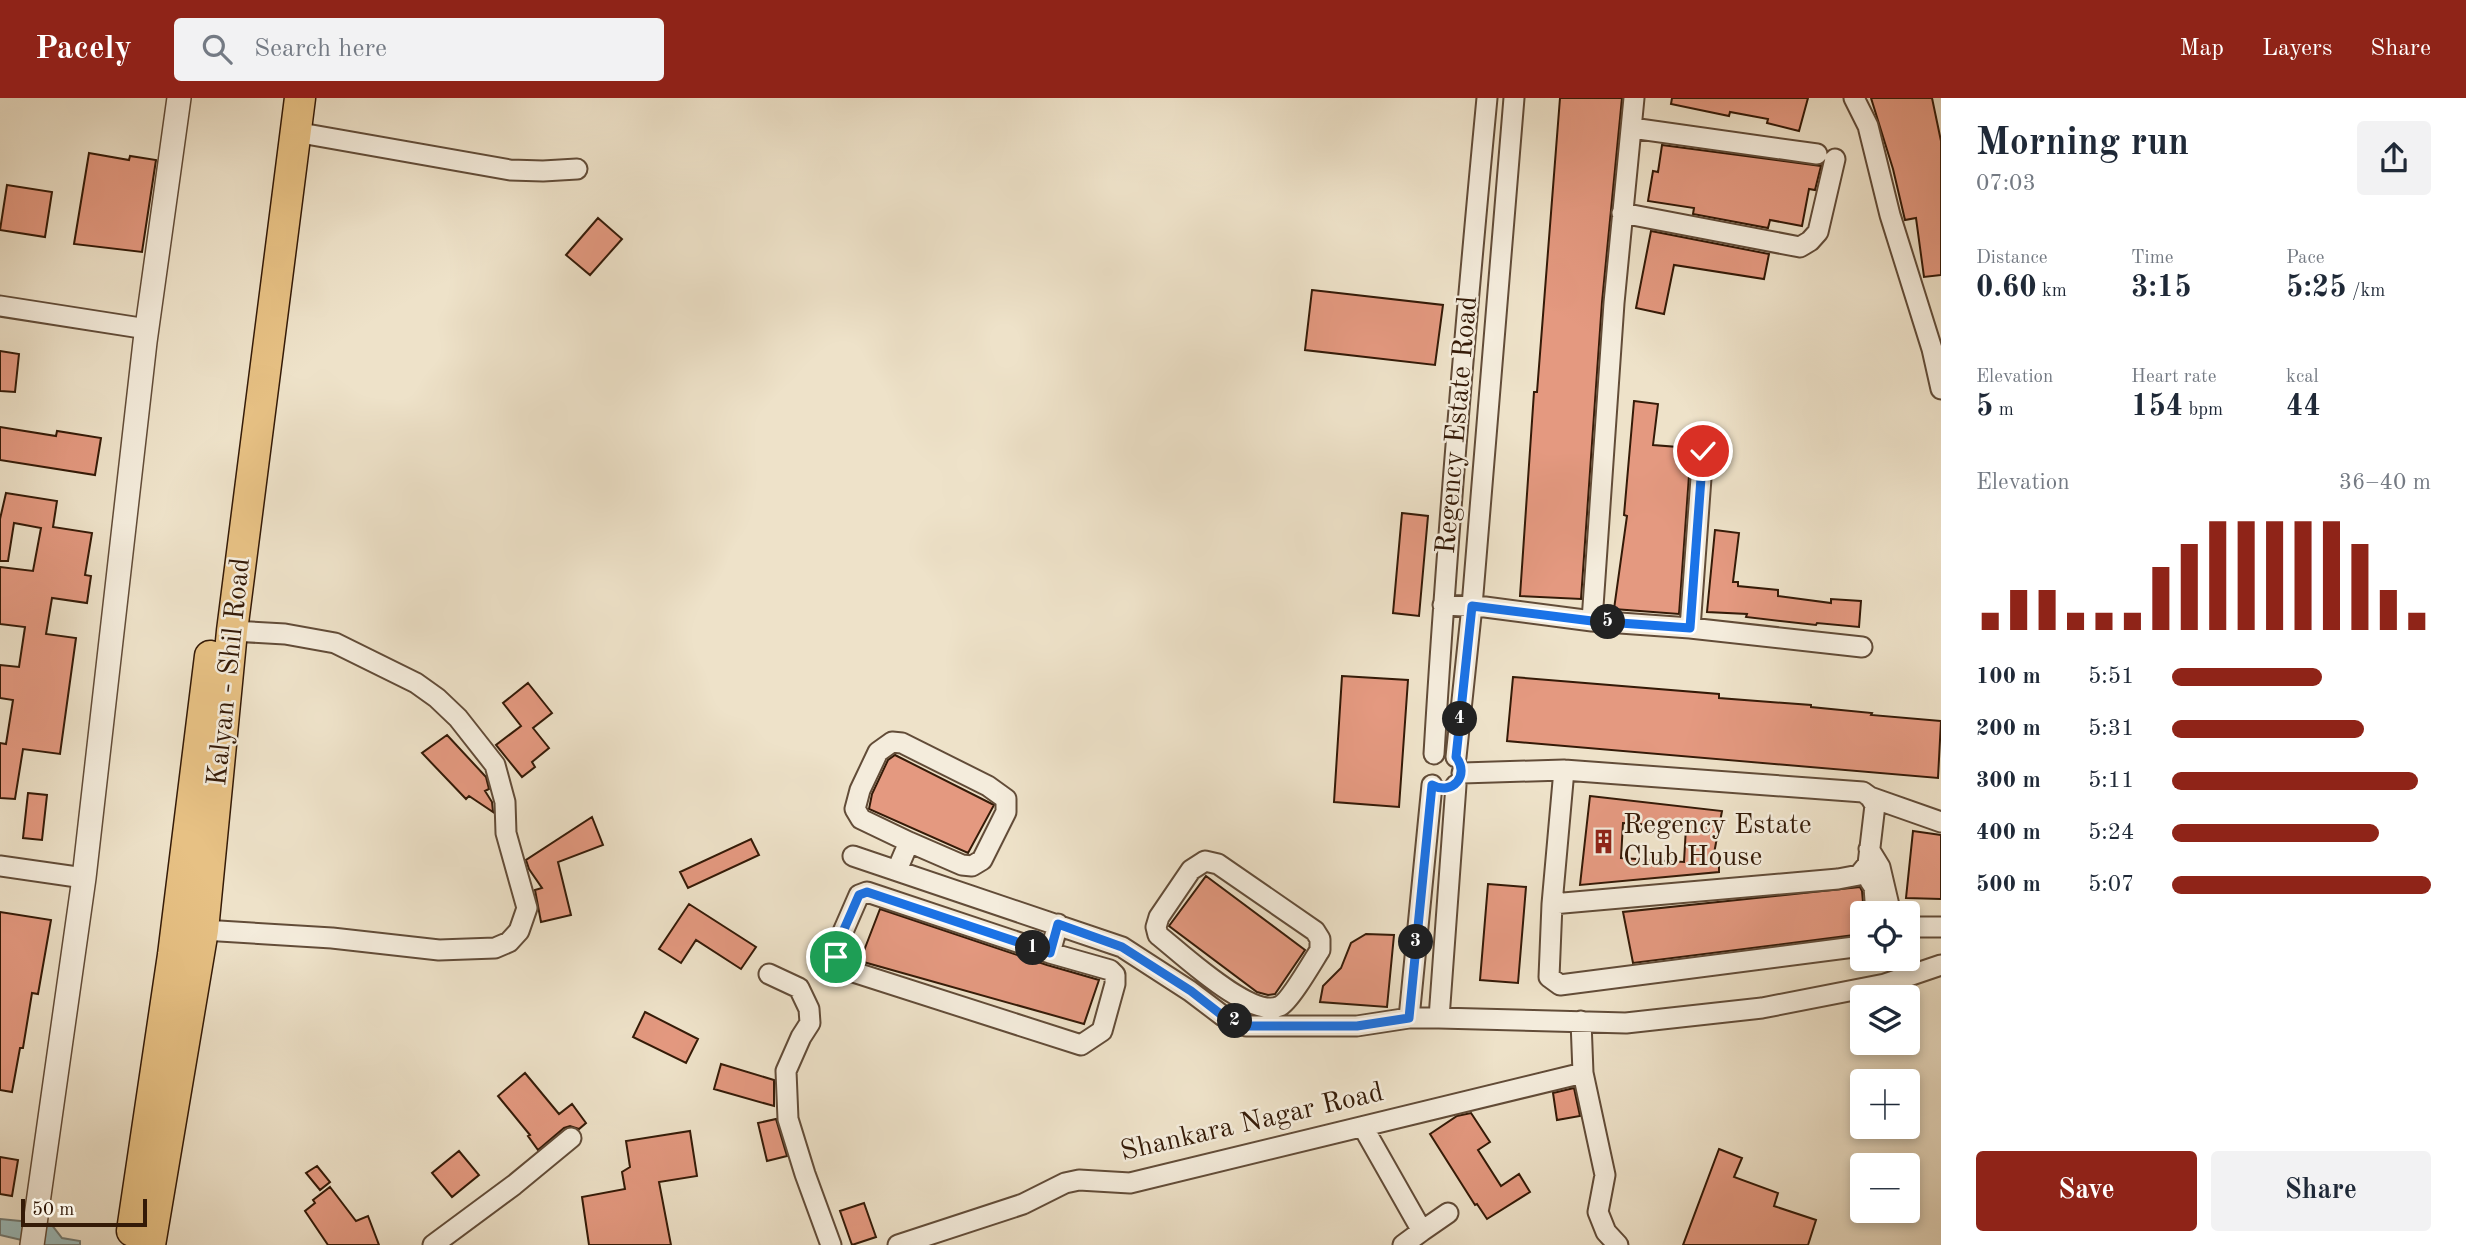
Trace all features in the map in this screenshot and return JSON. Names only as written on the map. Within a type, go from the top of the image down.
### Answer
[{"type":"main road","name":"Kalyan - Shil Road","points":[[130,1245],[173,955],[280,98]]},
{"type":"main road","name":"Kalyan - Shil Road","points":[[150,1245],[203,930],[232,631],[300,98]]},
{"type":"street","points":[[32,1245],[83,878],[146,329],[179,98]]},
{"type":"street","name":"Regency Estate Road","points":[[1434,754],[1443,604],[1487,98]]},
{"type":"street","name":"Regency Estate Road","points":[[1438,1017],[1514,98]]},
{"type":"street","points":[[1592,621],[1622,213],[1634,98]]},
{"type":"street","points":[[1854,98],[1868,126],[1890,215],[1932,349],[1941,389]]},
{"type":"street","points":[[1622,213],[1800,247],[1818,232],[1826,156],[1632,128]]},
{"type":"street","points":[[295,132],[510,170],[577,169]]},
{"type":"street","points":[[1468,298],[1496,301]]},
{"type":"street","points":[[0,306],[146,329]]},
{"type":"street","points":[[1690,628],[1703,451]]},
{"type":"street","points":[[1443,604],[1861,646]]},
{"type":"street","points":[[203,930],[439,950],[495,948],[509,942],[519,931],[527,908],[506,833],[505,802],[495,765],[458,718],[437,698],[416,683],[335,643],[285,634],[232,631]]},
{"type":"street","points":[[892,742],[902,743],[988,786],[1006,799],[1006,812],[982,860],[972,866],[962,866],[909,842],[861,819],[855,809],[860,790],[878,752],[892,742]]},
{"type":"street","points":[[1458,772],[1446,752],[1434,754],[1425,769],[1428,781],[1444,789],[1458,772],[1564,770],[1863,792],[1870,797],[1941,822]]},
{"type":"street","points":[[1564,770],[1552,904],[1549,977],[1560,985],[1850,948]]},
{"type":"street","points":[[1409,1018],[1432,785]]},
{"type":"street","points":[[1552,904],[1838,879],[1859,874],[1868,864],[1875,805],[1870,797]]},
{"type":"street","points":[[897,870],[909,842]]},
{"type":"street","points":[[1869,849],[1880,867],[1888,901]]},
{"type":"street","points":[[853,856],[1122,947],[1191,991],[1223,1016],[1245,1026],[1357,1026],[1409,1018],[1438,1017],[1626,1023],[1762,1008],[1885,984],[1941,965]]},
{"type":"street","points":[[1205,861],[1217,864],[1315,931],[1321,939],[1320,950],[1283,1006],[1271,1009],[1256,1006],[1233,994],[1205,971],[1158,934],[1156,927],[1159,917],[1191,870],[1205,861]]},
{"type":"street","points":[[0,866],[83,878]]},
{"type":"street","points":[[1859,874],[1868,878],[1874,887],[1875,901]]},
{"type":"street","points":[[867,892],[1050,953],[1110,970],[1115,975],[1102,1031],[1081,1045],[847,970],[840,964],[835,950],[859,895],[867,892]]},
{"type":"street","points":[[1050,953],[1058,924]]},
{"type":"street","points":[[1920,926],[1941,927]]},
{"type":"street","points":[[1191,991],[1205,971]]},
{"type":"street","points":[[769,974],[799,988],[808,1009],[810,1023],[786,1071],[788,1119],[831,1245]]},
{"type":"street","points":[[1581,1021],[1583,1073],[1605,1175],[1598,1212],[1606,1232],[1618,1245]]},
{"type":"street","name":"Shankara Nagar Road","points":[[898,1245],[1023,1204],[1065,1184],[1079,1181],[1130,1183],[1583,1073]]},
{"type":"street","points":[[1363,1127],[1422,1231]]},
{"type":"street","points":[[433,1245],[514,1185],[571,1138]]},
{"type":"street","points":[[1403,1245],[1448,1213]]},
{"type":"water","points":[[0,1219],[51,1224],[62,1238],[80,1241],[80,1245],[43,1245],[0,1235]]},
{"type":"building","points":[[1560,98],[1622,98],[1602,302],[1581,599],[1520,596],[1534,392],[1537,392]]},
{"type":"building","points":[[1672,98],[1808,98],[1799,131],[1767,123],[1768,119],[1730,112],[1729,116],[1671,104]]},
{"type":"building","points":[[1871,98],[1932,98],[1941,141],[1941,275],[1924,277],[1916,218],[1905,220],[1893,169]]},
{"type":"building","points":[[1662,145],[1821,166],[1815,190],[1809,189],[1802,226],[1770,220],[1768,228],[1693,214],[1694,208],[1648,201],[1653,171],[1658,172]]},
{"type":"building","points":[[89,153],[129,160],[130,156],[156,160],[142,252],[74,244]]},
{"type":"building","points":[[7,185],[52,192],[45,237],[0,230]]},
{"type":"building","points":[[598,218],[622,239],[590,275],[566,255]]},
{"type":"building","points":[[1651,231],[1769,254],[1764,279],[1674,265],[1664,314],[1636,308]]},
{"type":"building","points":[[1312,290],[1443,305],[1435,365],[1305,350]]},
{"type":"building","points":[[0,351],[19,354],[15,392],[0,391]]},
{"type":"building","points":[[1634,401],[1658,404],[1653,445],[1691,448],[1679,614],[1614,609],[1627,516],[1624,515]]},
{"type":"building","points":[[0,427],[56,436],[57,431],[101,438],[95,475],[0,460]]},
{"type":"building","points":[[6,493],[57,501],[53,527],[92,533],[85,575],[91,576],[87,603],[52,598],[46,634],[76,638],[60,754],[23,749],[15,799],[0,798],[0,743],[6,744],[13,700],[0,698],[0,665],[19,667],[25,627],[0,624],[0,567],[33,571],[41,528],[14,523],[8,561],[0,561],[0,519]]},
{"type":"building","points":[[1402,513],[1428,516],[1419,616],[1393,613]]},
{"type":"building","points":[[1715,530],[1739,533],[1733,582],[1738,582],[1738,586],[1778,590],[1778,596],[1831,603],[1831,599],[1861,601],[1859,627],[1816,625],[1746,617],[1747,614],[1707,612]]},
{"type":"building","points":[[1342,676],[1408,680],[1399,807],[1334,802]]},
{"type":"building","points":[[1513,677],[1719,694],[1719,698],[1811,705],[1872,713],[1871,715],[1941,721],[1938,778],[1507,741]]},
{"type":"building","points":[[528,683],[552,713],[533,728],[549,748],[532,762],[535,767],[522,777],[496,745],[521,726],[503,703]]},
{"type":"building","points":[[447,735],[486,777],[489,789],[485,791],[492,802],[493,812],[469,796],[466,799],[422,753]]},
{"type":"building","points":[[895,755],[994,805],[968,853],[869,809],[872,794],[888,760]]},
{"type":"building","points":[[28,793],[47,795],[42,840],[23,838]]},
{"type":"building","name":"Regency Estate Club House","points":[[1590,796],[1722,811],[1712,864],[1719,864],[1719,872],[1580,885]],"holes":[[[1623,823],[1686,827],[1684,862],[1621,858]]]},
{"type":"building","points":[[592,817],[603,845],[558,862],[571,915],[541,922],[535,890],[542,888],[526,860]]},
{"type":"building","points":[[1913,831],[1941,835],[1941,899],[1906,898]]},
{"type":"building","points":[[751,839],[759,855],[688,888],[680,872]]},
{"type":"building","points":[[1206,876],[1305,950],[1275,994],[1257,992],[1169,926]]},
{"type":"building","points":[[1488,884],[1526,887],[1518,983],[1480,980]]},
{"type":"building","points":[[1860,887],[1863,901],[1850,901],[1850,936],[1633,963],[1623,912]]},
{"type":"building","points":[[689,904],[756,947],[741,969],[696,940],[681,963],[659,949]]},
{"type":"building","points":[[880,909],[1099,980],[1084,1024],[860,961]]},
{"type":"building","points":[[0,912],[51,920],[38,994],[32,993],[12,1092],[0,1090]]},
{"type":"building","points":[[1366,934],[1394,935],[1387,1007],[1320,1002],[1323,986],[1341,968],[1351,943]]},
{"type":"building","points":[[645,1012],[698,1039],[686,1063],[633,1037]]},
{"type":"building","points":[[721,1064],[774,1080],[774,1106],[714,1089]]},
{"type":"building","points":[[525,1073],[559,1114],[572,1104],[586,1123],[579,1129],[570,1126],[564,1128],[538,1150],[528,1136],[530,1135],[498,1096]]},
{"type":"building","points":[[1574,1088],[1580,1116],[1557,1120],[1553,1093]]},
{"type":"building","points":[[1471,1113],[1490,1142],[1478,1150],[1501,1186],[1519,1174],[1530,1192],[1487,1219],[1477,1204],[1475,1205],[1430,1134],[1457,1116]]},
{"type":"building","points":[[776,1119],[787,1156],[767,1161],[758,1123]]},
{"type":"building","points":[[690,1131],[697,1176],[659,1182],[671,1245],[589,1245],[582,1197],[625,1189],[622,1172],[630,1167],[626,1141]]},
{"type":"building","points":[[1719,1149],[1742,1158],[1734,1177],[1778,1193],[1774,1206],[1816,1220],[1808,1245],[1683,1245]]},
{"type":"building","points":[[459,1151],[479,1175],[452,1197],[432,1173]]},
{"type":"building","points":[[0,1157],[18,1160],[12,1196],[0,1194]]},
{"type":"building","points":[[317,1166],[330,1182],[320,1190],[306,1173]]},
{"type":"building","points":[[330,1187],[356,1221],[368,1216],[379,1245],[328,1245],[305,1211],[315,1203],[313,1200]]},
{"type":"building","points":[[864,1203],[876,1237],[852,1245],[840,1211]]},
{"type":"place","name":"Regency Estate Club House","points":[[1603,842]]},
{"type":"route","points":[[836,957],[835,950],[859,895],[867,892],[1050,953],[1058,924],[1122,947],[1191,991],[1223,1016],[1245,1026],[1357,1026],[1409,1018],[1432,785],[1450,788],[1456,785],[1462,773],[1462,767],[1456,757],[1472,606],[1592,621],[1690,628],[1703,451]]}]
